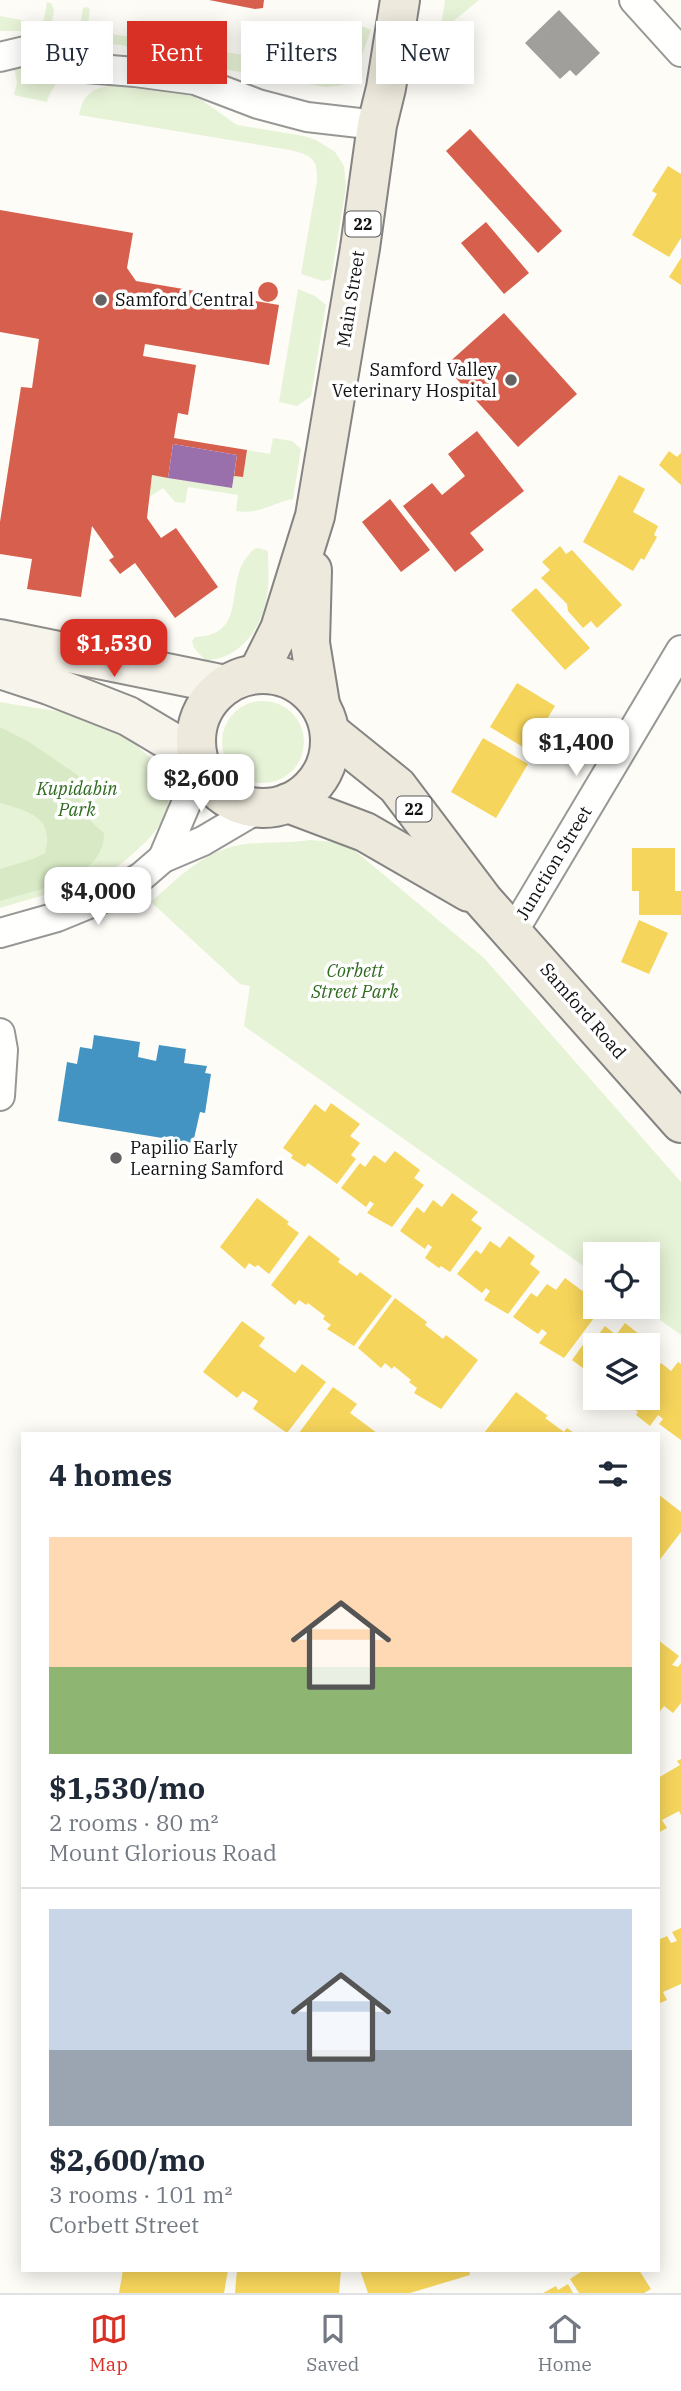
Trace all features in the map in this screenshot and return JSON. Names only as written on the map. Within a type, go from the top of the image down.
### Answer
[{"type":"main road","name":"Main Street","points":[[325,718],[310,643],[315,516],[360,248],[377,125],[386,88],[400,0]]},
{"type":"main road","name":"Main Street","points":[[242,679],[280,629],[315,516]]},
{"type":"main road","points":[[0,639],[99,659],[242,679],[276,675],[293,681],[308,691],[325,718]]},
{"type":"main road","points":[[99,659],[116,712]]},
{"type":"main road","points":[[0,669],[128,716],[199,763]]},
{"type":"main road","name":"22","points":[[242,679],[210,698],[200,716],[195,737],[199,763],[211,783],[224,796],[241,804],[274,806],[307,792],[321,775],[329,754],[325,718]]},
{"type":"main road","name":"Samford Road","points":[[325,718],[397,786],[483,900],[681,1124]]},
{"type":"main road","name":"Samford Road","points":[[274,806],[365,832],[483,900]]},
{"type":"street","points":[[634,0],[681,52]]},
{"type":"street","points":[[0,57],[29,50],[56,56],[86,68],[195,80],[258,104],[307,117],[377,125]]},
{"type":"street","name":"Junction Street","points":[[513,932],[681,650]]},
{"type":"street","points":[[163,858],[199,763]]},
{"type":"street","points":[[0,933],[57,917],[113,894],[141,877],[163,858],[274,806]]},
{"type":"street","points":[[0,1034],[3,1050],[0,1096]]},
{"type":"green space","points":[[445,0],[479,0],[453,21],[442,21]]},
{"type":"green space","points":[[47,2],[52,4],[54,11],[52,21],[44,21]]},
{"type":"green space","points":[[83,8],[90,9],[88,21],[81,21]]},
{"type":"green space","points":[[0,16],[27,21],[21,21],[21,31],[0,31]]},
{"type":"green space","points":[[362,26],[371,30],[362,54]]},
{"type":"green space","points":[[113,34],[127,36],[127,46],[113,44]]},
{"type":"green space","points":[[227,52],[241,54],[241,72],[227,70]]},
{"type":"green space","points":[[21,65],[21,84],[56,84],[47,102],[14,95],[17,82],[14,67]]},
{"type":"green space","points":[[131,84],[186,94],[203,101],[237,125],[304,136],[335,152],[344,166],[346,187],[331,279],[323,281],[301,274],[317,181],[316,167],[312,159],[290,150],[79,115],[86,98],[104,87]]},
{"type":"green space","points":[[308,84],[344,84],[342,85],[325,87]]},
{"type":"green space","points":[[298,289],[315,296],[326,305],[311,396],[297,406],[279,402]]},
{"type":"green space","points":[[273,438],[292,441],[301,449],[293,499],[244,512],[236,511],[238,495],[188,487],[185,503],[175,502],[163,488],[149,497],[152,475],[232,488],[234,476],[243,477],[247,450],[270,454]]},
{"type":"green space","points":[[258,548],[268,551],[268,589],[259,623],[246,642],[237,649],[217,659],[205,660],[194,648],[192,641],[195,637],[219,630],[226,624],[233,606],[240,568],[249,554]]},
{"type":"green space","points":[[263,701],[279,704],[292,713],[301,726],[304,742],[301,758],[292,771],[279,780],[263,783],[247,780],[234,771],[225,758],[222,742],[225,726],[234,713],[247,704]]},
{"type":"green space","name":"Kupidabin Park","points":[[0,702],[79,716],[130,741],[147,755],[160,771],[167,788],[167,807],[159,826],[116,867],[74,886],[0,908]]},
{"type":"green space","points":[[0,727],[29,742],[79,776],[82,808],[104,833],[101,849],[81,872],[49,887],[0,901],[0,869],[45,853],[47,841],[43,823],[37,818],[0,803]]},
{"type":"green space","name":"Corbett Street Park","points":[[334,842],[354,850],[484,958],[681,1182],[681,1335],[659,1319],[660,1242],[583,1242],[583,1266],[244,1026],[250,986],[240,984],[151,902],[194,865],[218,852],[246,844]]},
{"type":"building: Homes","points":[[668,166],[681,174],[681,238],[669,257],[632,235],[657,194],[652,191]]},
{"type":"building: Homes","points":[[681,258],[681,285],[669,277]]},
{"type":"building: Homes","points":[[669,451],[677,457],[681,453],[681,485],[659,465]]},
{"type":"building: Homes","points":[[619,475],[645,489],[633,512],[658,526],[654,535],[657,537],[644,560],[641,558],[633,571],[583,542]]},
{"type":"building: Homes","points":[[560,546],[566,554],[572,550],[622,605],[597,628],[591,621],[583,628],[568,611],[567,604],[541,578],[550,570],[542,562]]},
{"type":"building: Homes","points":[[536,588],[590,648],[565,670],[511,610]]},
{"type":"building: Homes","points":[[517,683],[555,706],[528,750],[490,727]]},
{"type":"building: Homes","points":[[483,738],[528,764],[496,818],[451,792]]},
{"type":"building: Homes","points":[[632,848],[675,848],[675,891],[681,891],[681,915],[639,915],[639,891],[632,891]]},
{"type":"building: Homes","points":[[639,920],[668,933],[649,974],[621,962]]},
{"type":"building: Homes","points":[[331,1103],[360,1124],[350,1136],[360,1143],[351,1155],[356,1159],[337,1184],[308,1163],[305,1167],[291,1158],[293,1155],[283,1148],[315,1104],[325,1112]]},
{"type":"building: Homes","points":[[395,1151],[420,1170],[414,1178],[424,1185],[392,1227],[367,1213],[374,1204],[370,1201],[366,1207],[341,1188],[360,1163],[365,1167],[374,1155],[385,1163]]},
{"type":"building: Homes","points":[[452,1193],[478,1212],[471,1220],[482,1228],[450,1272],[425,1258],[432,1247],[428,1244],[425,1249],[400,1231],[417,1207],[424,1213],[433,1200],[442,1207]]},
{"type":"building: Homes","points":[[257,1198],[299,1233],[269,1274],[258,1265],[255,1267],[249,1263],[245,1269],[220,1247]]},
{"type":"building: Homes","points":[[309,1235],[357,1276],[360,1272],[392,1296],[354,1346],[327,1329],[331,1325],[323,1319],[325,1316],[308,1303],[306,1305],[299,1300],[295,1305],[271,1285]]},
{"type":"building: Homes","points":[[509,1236],[535,1256],[530,1264],[540,1272],[508,1314],[484,1300],[490,1291],[486,1288],[482,1293],[457,1274],[476,1250],[481,1254],[490,1241],[500,1248]]},
{"type":"building: Homes","points":[[565,1278],[583,1291],[583,1319],[593,1319],[564,1358],[539,1343],[547,1333],[542,1329],[538,1334],[513,1317],[531,1293],[537,1297],[547,1284],[556,1290]]},
{"type":"building: Homes","points":[[395,1298],[427,1322],[425,1325],[443,1339],[446,1335],[478,1360],[441,1409],[414,1393],[417,1388],[394,1366],[392,1369],[385,1363],[381,1368],[358,1348]]},
{"type":"building: Homes","points":[[242,1321],[265,1338],[259,1346],[295,1373],[302,1364],[326,1382],[286,1432],[253,1409],[258,1401],[243,1391],[237,1398],[203,1372]]},
{"type":"building: Homes","points":[[625,1323],[638,1333],[618,1333]]},
{"type":"building: Homes","points":[[605,1326],[614,1333],[600,1333]]},
{"type":"building: Homes","points":[[583,1345],[583,1368],[572,1360]]},
{"type":"building: Homes","points":[[678,1362],[681,1364],[681,1440],[659,1424],[663,1419],[658,1415],[650,1426],[636,1415],[638,1412],[635,1410],[660,1410],[660,1364],[671,1371]]},
{"type":"building: Homes","points":[[333,1387],[357,1404],[350,1413],[376,1432],[300,1432]]},
{"type":"building: Homes","points":[[516,1392],[564,1432],[485,1432]]},
{"type":"building: Homes","points":[[660,1496],[681,1512],[681,1532],[660,1559]]},
{"type":"building: Homes","points":[[660,1642],[679,1656],[672,1665],[678,1667],[681,1663],[681,1703],[673,1713],[664,1706],[660,1711]]},
{"type":"building: Homes","points":[[681,1759],[681,1815],[679,1811],[662,1820],[667,1828],[660,1832],[660,1777],[680,1765],[677,1761]]},
{"type":"building: Homes","points":[[681,1928],[681,1984],[663,1992],[667,2000],[660,2003],[660,1939],[667,1936],[671,1943],[677,1941],[672,1932]]},
{"type":"building: Homes","points":[[123,2272],[228,2272],[224,2293],[119,2293]]},
{"type":"building: Homes","points":[[237,2272],[341,2272],[339,2293],[235,2293]]},
{"type":"building: Homes","points":[[361,2272],[469,2272],[470,2275],[410,2293],[368,2293]]},
{"type":"building: Homes","points":[[581,2272],[640,2272],[651,2289],[644,2293],[579,2293],[570,2279]]},
{"type":"building: Homes","points":[[568,2284],[573,2293],[543,2293],[556,2286],[558,2290]]},
{"type":"building: Shops","points":[[209,0],[264,0],[263,8],[255,9]]},
{"type":"building: Shops","points":[[470,129],[562,231],[538,253],[446,151]]},
{"type":"building: Shops","points":[[0,210],[133,233],[127,268],[136,281],[279,305],[269,365],[145,344],[143,356],[196,365],[188,415],[178,413],[174,438],[247,450],[243,477],[234,476],[237,455],[173,444],[168,478],[152,475],[147,518],[161,538],[176,528],[218,587],[175,618],[135,563],[120,574],[109,560],[114,557],[92,526],[81,597],[27,589],[32,559],[0,554],[0,522],[21,387],[32,388],[39,339],[0,332]]},
{"type":"building: Shops","points":[[486,222],[529,273],[504,294],[461,243]]},
{"type":"building: Shops","points":[[268,282],[275,285],[278,292],[275,299],[268,302],[261,299],[258,292],[261,285]]},
{"type":"building: Shops","name":"Samford Valley Veterinary Hospital","points":[[504,313],[577,394],[518,447],[445,366]]},
{"type":"building: Shops","points":[[477,431],[524,491],[470,533],[484,550],[455,572],[403,506],[432,483],[442,495],[465,476],[448,454]]},
{"type":"building: Shops","points":[[390,499],[430,550],[401,572],[362,522]]},
{"type":"building: Offices","points":[[173,444],[237,455],[232,488],[168,478]]},
{"type":"building: Schools","points":[[94,1035],[140,1042],[138,1057],[156,1061],[159,1045],[186,1049],[184,1063],[207,1066],[205,1073],[211,1074],[205,1113],[200,1112],[193,1143],[58,1121],[67,1062],[77,1064],[80,1047],[92,1049]]},
{"type":"building: Other","points":[[559,10],[600,53],[576,76],[570,70],[560,79],[525,43]]},
{"type":"place","name":"Samford Central","points":[[101,300]]},
{"type":"place","name":"Samford Valley Veterinary Hospital","points":[[511,380]]},
{"type":"place","name":"Papilio Early Learning Samford","points":[[116,1158]]}]
